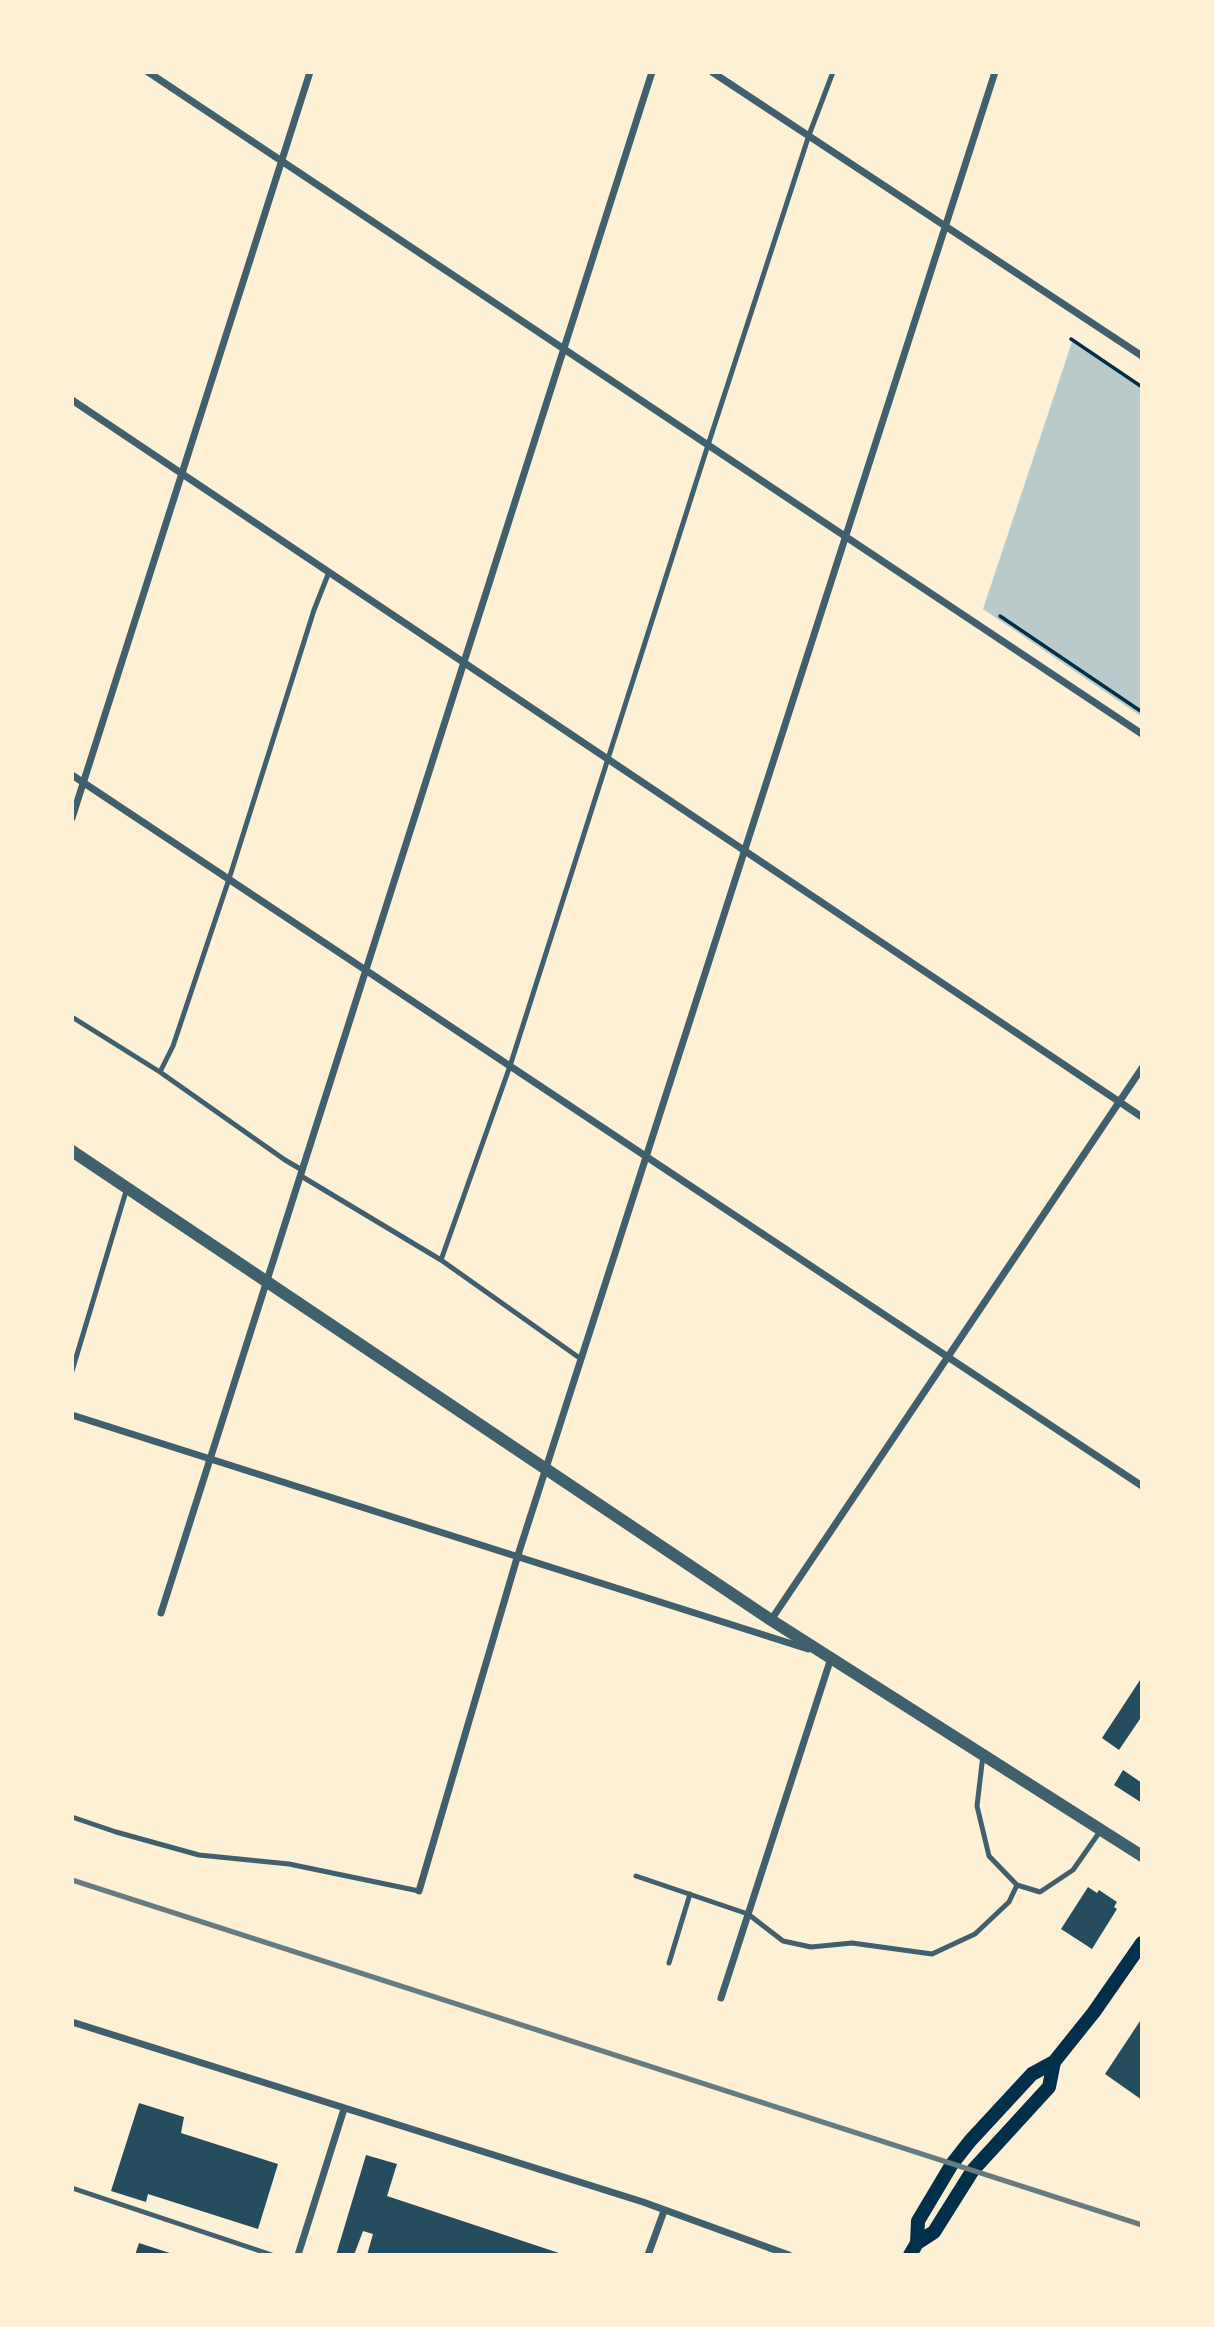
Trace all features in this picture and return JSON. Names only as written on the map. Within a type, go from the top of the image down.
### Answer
[{"type":"main road","points":[[913,2249],[918,2221],[952,2164],[1032,2074],[1054,2062],[1094,2012],[1142,1943]]},
{"type":"main road","points":[[913,2249],[934,2232],[972,2170],[1049,2087],[1054,2062]]},
{"type":"street","points":[[148,72],[1142,734]]},
{"type":"street","points":[[72,818],[310,72]]},
{"type":"street","points":[[161,1613],[652,72]]},
{"type":"street","points":[[712,72],[1142,356]]},
{"type":"street","points":[[419,1891],[517,1558],[995,72]]},
{"type":"street","points":[[72,400],[1142,1117]]},
{"type":"street","points":[[72,775],[1142,1486]]},
{"type":"street","points":[[771,1620],[1142,1068]]},
{"type":"street","points":[[72,1151],[771,1620],[1142,1856]]},
{"type":"street","points":[[72,1415],[827,1656]]},
{"type":"street","points":[[721,1998],[827,1656]]},
{"type":"street","points":[[72,2022],[664,2211],[789,2255]]},
{"type":"street","points":[[298,2255],[344,2109]]},
{"type":"street","points":[[648,2255],[664,2211]]},
{"type":"lane","points":[[440,1260],[510,1066],[708,445],[809,135],[833,72]]},
{"type":"lane","points":[[160,1072],[173,1046],[328,572]]},
{"type":"lane","points":[[72,1017],[160,1072],[301,1173],[440,1260],[581,1359]]},
{"type":"lane","points":[[72,1371],[127,1188]]},
{"type":"lane","points":[[983,1755],[977,1806],[989,1856],[1017,1885],[1040,1892],[1073,1870],[1101,1830]]},
{"type":"lane","points":[[72,1816],[116,1832],[199,1855],[289,1864],[419,1891]]},
{"type":"lane","points":[[636,1876],[748,1914],[783,1941],[811,1947],[852,1943],[932,1954],[975,1934],[1009,1902],[1017,1885]]},
{"type":"lane","points":[[668,1963],[690,1894]]},
{"type":"lane","points":[[72,2188],[272,2255]]},
{"type":"path","points":[[1070,339],[1142,387]]},
{"type":"path","points":[[1000,617],[1142,712]]},
{"type":"shaded area","points":[[1072,342],[1142,389],[1142,717],[983,609]]},
{"type":"building","points":[[1142,1677],[1142,1716],[1119,1750],[1102,1738]]},
{"type":"building","points":[[1123,1770],[1142,1783],[1142,1803],[1114,1785]]},
{"type":"building","points":[[1088,1887],[1097,1893],[1099,1890],[1117,1902],[1114,1907],[1117,1909],[1092,1949],[1061,1929]]},
{"type":"building","points":[[1142,2018],[1142,2100],[1105,2074]]},
{"type":"building","points":[[139,2103],[184,2117],[181,2133],[278,2164],[258,2229],[148,2194],[146,2202],[111,2191]]},
{"type":"building","points":[[366,2155],[397,2164],[387,2196],[565,2255],[367,2255],[373,2234],[363,2231],[354,2255],[336,2255]]},
{"type":"building","points":[[139,2243],[176,2255],[135,2255]]},
{"type":"railway","points":[[72,1880],[1142,2225]]}]
